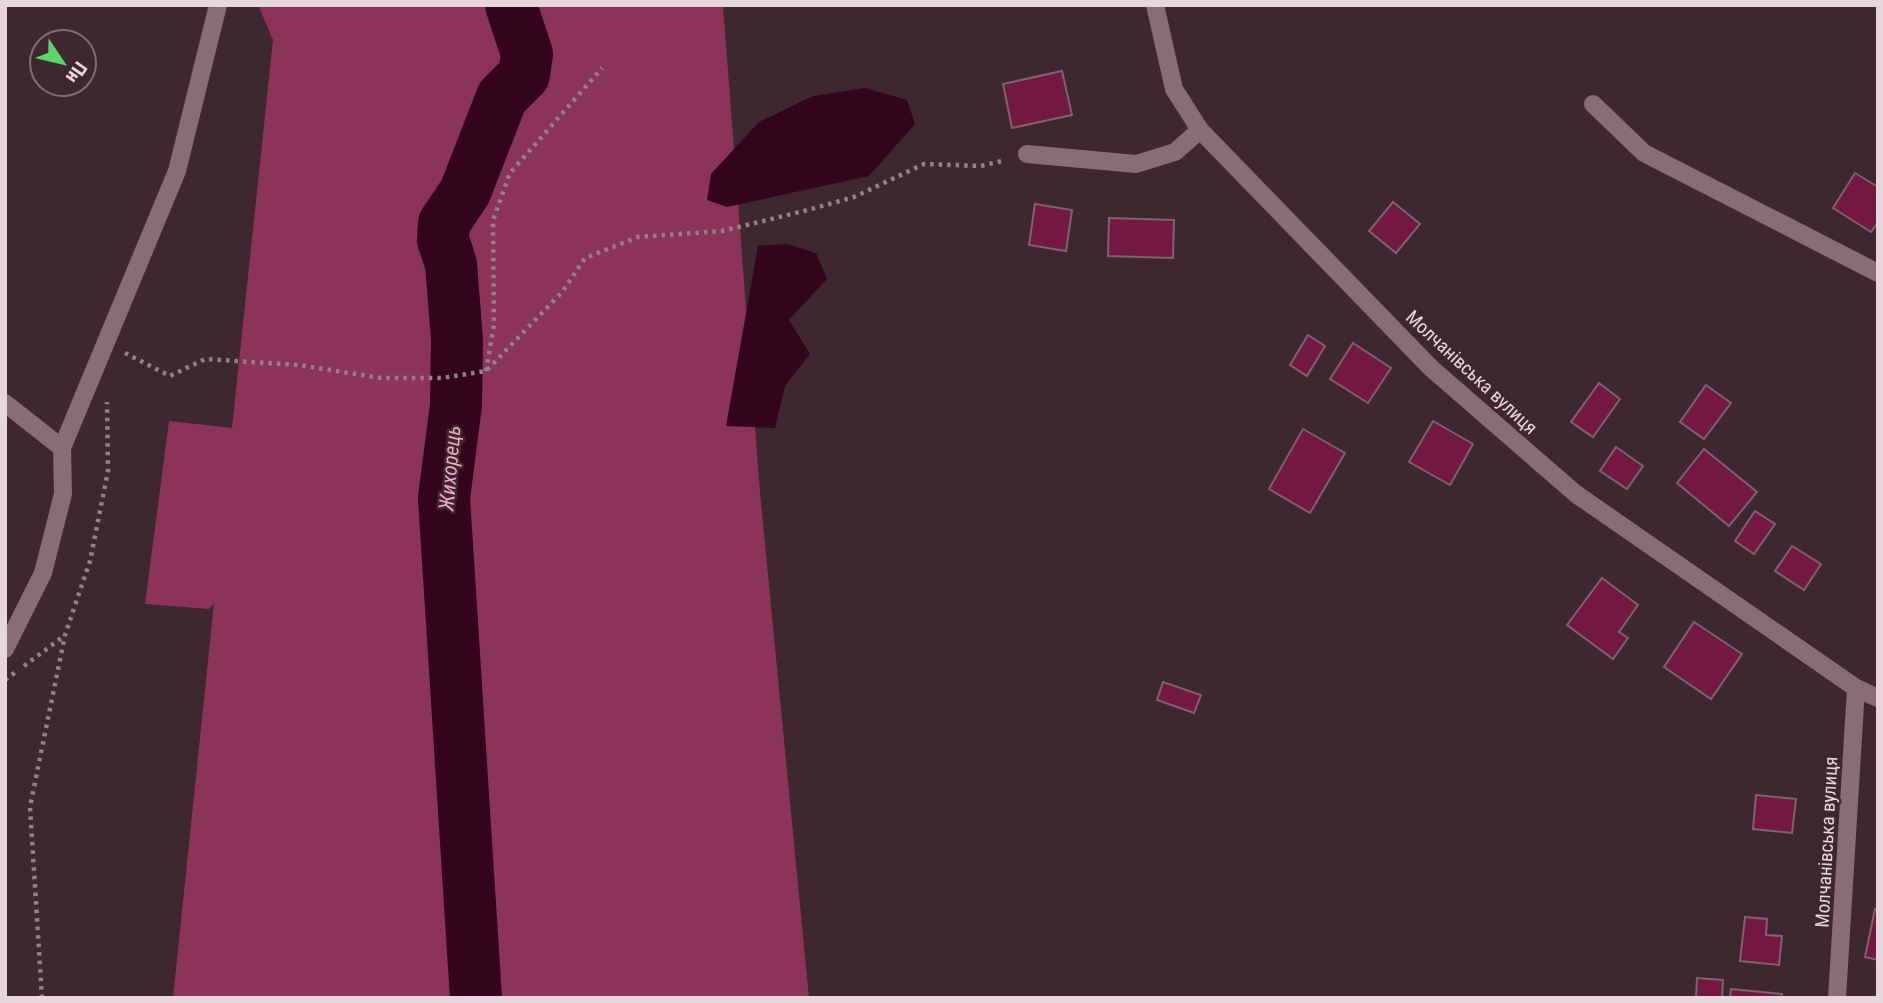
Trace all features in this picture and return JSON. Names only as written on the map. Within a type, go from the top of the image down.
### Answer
[{"type":"street","points":[[5,649],[43,573],[63,494],[62,448],[177,171],[218,5]]},
{"type":"street","name":"Молчанівська вулиця","points":[[1155,5],[1174,89],[1200,130],[1431,368],[1576,494],[1856,688],[1878,698]]},
{"type":"street","points":[[1593,104],[1644,153],[1878,273]]},
{"type":"street","points":[[1027,154],[1136,164],[1175,152],[1200,130]]},
{"type":"street","points":[[5,403],[62,448]]},
{"type":"street","name":"Молчанівська вулиця","points":[[1837,998],[1856,688]]},
{"type":"path","points":[[486,371],[494,325],[493,220],[510,173],[602,68]]},
{"type":"path","points":[[106,344],[170,376],[205,359],[299,365],[382,378],[442,378],[486,371],[563,291],[585,258],[638,237],[722,231],[804,211],[854,197],[924,164],[981,166],[1027,154]]},
{"type":"path","points":[[42,998],[30,807],[65,635],[90,561],[108,471],[107,395]]},
{"type":"path","points":[[5,680],[65,635]]},
{"type":"shaded area","points":[[258,5],[723,5],[760,492],[809,998],[173,998],[214,603],[209,609],[145,604],[169,421],[232,428],[273,40]]},
{"type":"shaded area","points":[[865,88],[907,100],[915,124],[869,176],[727,207],[707,200],[711,174],[759,122],[813,96]]},
{"type":"shaded area","points":[[787,244],[816,253],[827,279],[789,320],[810,354],[785,386],[775,428],[726,426],[758,246]]},
{"type":"building","points":[[1062,71],[1072,115],[1012,128],[1003,84]]},
{"type":"building","points":[[1855,173],[1878,187],[1878,222],[1871,232],[1833,208]]},
{"type":"building","points":[[1393,202],[1420,224],[1396,253],[1369,231]]},
{"type":"building","points":[[1035,204],[1072,210],[1066,251],[1029,245]]},
{"type":"building","points":[[1109,218],[1174,220],[1173,258],[1108,256]]},
{"type":"building","points":[[1308,335],[1325,346],[1307,376],[1290,365]]},
{"type":"building","points":[[1353,343],[1391,368],[1368,403],[1330,379]]},
{"type":"building","points":[[1599,383],[1620,399],[1593,437],[1571,422]]},
{"type":"building","points":[[1706,385],[1731,403],[1704,439],[1680,422]]},
{"type":"building","points":[[1433,421],[1473,444],[1450,485],[1409,462]]},
{"type":"building","points":[[1303,429],[1345,453],[1310,513],[1269,489]]},
{"type":"building","points":[[1616,447],[1643,466],[1627,489],[1600,471]]},
{"type":"building","points":[[1704,449],[1757,492],[1729,526],[1677,483]]},
{"type":"building","points":[[1755,511],[1775,524],[1754,554],[1735,541]]},
{"type":"building","points":[[1792,546],[1821,564],[1804,590],[1775,571]]},
{"type":"building","points":[[1602,578],[1638,605],[1619,632],[1628,638],[1613,659],[1567,625]]},
{"type":"building","points":[[1694,622],[1742,654],[1711,699],[1664,667]]},
{"type":"building","points":[[1163,682],[1201,695],[1194,713],[1157,700]]},
{"type":"building","points":[[1756,795],[1796,799],[1792,833],[1753,829]]},
{"type":"building","points":[[1875,909],[1878,909],[1878,960],[1865,957]]},
{"type":"building","points":[[1745,917],[1767,919],[1766,935],[1782,936],[1779,965],[1740,961]]},
{"type":"building","points":[[1697,978],[1723,980],[1722,998],[1696,998]]},
{"type":"building","points":[[1731,989],[1782,994],[1782,998],[1730,998]]},
{"type":"waterway","name":"Жихорець","points":[[476,998],[444,498],[456,405],[457,340],[451,264],[443,240],[444,223],[465,192],[502,97],[524,75],[527,54],[511,5]]}]
